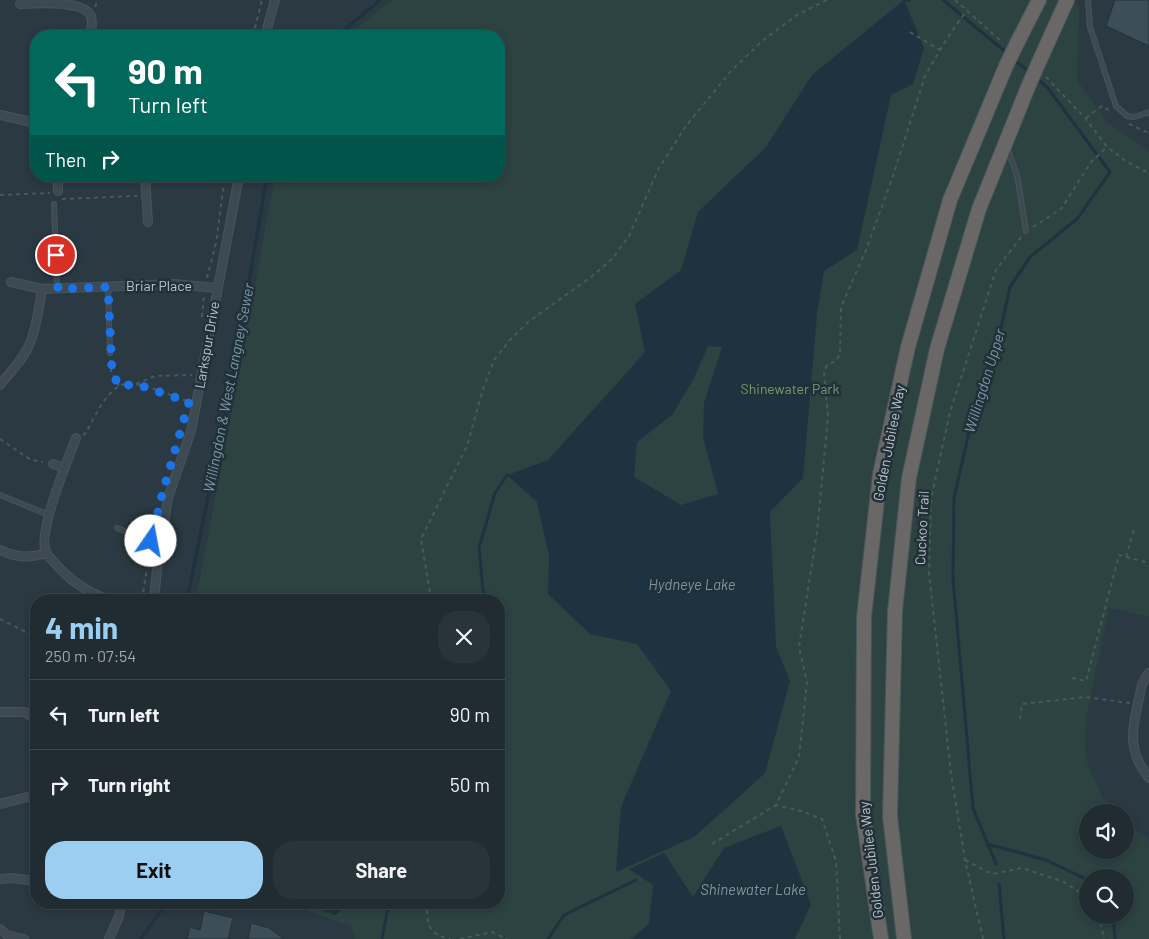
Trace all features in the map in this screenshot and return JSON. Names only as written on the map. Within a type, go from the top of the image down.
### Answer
[{"type":"highway","name":"Golden Jubilee Way","points":[[881,939],[863,815],[864,617],[880,474],[908,347],[950,200],[1006,66],[1039,0]]},
{"type":"highway","name":"Golden Jubilee Way","points":[[904,939],[890,816],[895,611],[909,478],[937,349],[980,210],[1028,87],[1068,0]]},
{"type":"street","points":[[267,30],[275,0]]},
{"type":"street","points":[[20,4],[71,1],[84,6],[91,16],[91,30]]},
{"type":"street","points":[[0,115],[30,122]]},
{"type":"street","points":[[58,182],[58,191]]},
{"type":"street","points":[[146,182],[148,222]]},
{"type":"street","name":"Larkspur Drive","points":[[155,594],[168,498],[191,431],[238,182]]},
{"type":"street","name":"Briar Place","points":[[11,282],[42,289],[174,284],[217,288]]},
{"type":"street","points":[[0,384],[21,359],[29,345],[35,328],[42,289]]},
{"type":"street","points":[[76,438],[49,515],[44,541],[47,553],[64,574],[80,586],[97,594]]},
{"type":"street","points":[[53,464],[65,468]]},
{"type":"street","points":[[0,550],[24,558],[47,553]]},
{"type":"street","points":[[1149,674],[1144,678],[1137,704],[1132,737],[1136,760],[1149,778]]},
{"type":"street","points":[[0,712],[25,712],[30,715]]},
{"type":"street","points":[[0,804],[30,796]]},
{"type":"street","points":[[0,879],[30,880]]},
{"type":"street","points":[[109,939],[120,909]]},
{"type":"street","points":[[0,929],[7,935],[24,939]]},
{"type":"lane","points":[[1088,0],[1090,27],[1116,106],[1127,116],[1134,117],[1149,112]]},
{"type":"lane","points":[[1006,144],[1017,175],[1026,231]]},
{"type":"lane","points":[[54,202],[58,289]]},
{"type":"lane","points":[[108,287],[110,353]]},
{"type":"lane","points":[[0,495],[49,515]]},
{"type":"lane","points":[[117,528],[151,541],[161,542]]},
{"type":"path","points":[[254,30],[262,0]]},
{"type":"path","points":[[430,594],[421,539],[467,446],[494,360],[528,322],[591,277],[612,259],[629,236],[659,168],[686,126],[731,71],[762,41],[797,15],[827,0]]},
{"type":"path","points":[[712,844],[776,805],[799,757],[807,682],[799,646],[817,532],[828,417],[824,372],[827,365],[836,361],[840,354],[841,307],[866,250],[892,179],[925,76],[958,21],[967,10]]},
{"type":"path","points":[[910,32],[940,50]]},
{"type":"path","points":[[1102,106],[1085,118],[1107,147],[1127,162],[1149,173]]},
{"type":"path","name":"Cuckoo Trail","points":[[983,939],[965,860],[951,774],[930,573],[931,499],[950,412],[996,270],[1026,231],[1061,209],[1091,162],[1107,147]]},
{"type":"path","points":[[202,322],[205,287],[216,242],[224,182]]},
{"type":"path","points":[[0,195],[50,193],[50,200],[54,202],[147,195]]},
{"type":"path","points":[[110,353],[112,372],[119,386]]},
{"type":"path","points":[[76,438],[85,434],[109,395],[119,386],[136,384],[155,376],[195,375]]},
{"type":"path","points":[[136,384],[189,402]]},
{"type":"path","points":[[0,439],[31,460],[53,464]]},
{"type":"path","points":[[1126,557],[1134,529]]},
{"type":"path","points":[[1072,678],[1086,681],[1119,555],[1149,563]]},
{"type":"path","points":[[143,594],[148,561]]},
{"type":"path","points":[[0,619],[30,633]]},
{"type":"path","points":[[1020,718],[1022,704],[1085,697],[1137,704]]},
{"type":"path","points":[[776,805],[801,811],[822,819],[836,861],[840,939]]},
{"type":"path","points":[[965,860],[992,874],[1022,868],[1064,882],[1079,892]]},
{"type":"path","points":[[427,909],[427,920],[430,928],[438,937],[450,939]]},
{"type":"path","points":[[1101,924],[1104,939]]},
{"type":"path","points":[[460,939],[492,932],[507,939]]},
{"type":"green space","name":"Shinewater Park","points":[[392,0],[1074,0],[1079,10],[1077,80],[1107,122],[1149,152],[1149,617],[1109,608],[1086,718],[1085,749],[1087,762],[1102,797],[1109,804],[1079,804],[1079,859],[1134,859],[1134,828],[1149,841],[1149,939],[355,939],[351,926],[301,909],[505,909],[505,594],[197,594],[274,182],[505,182],[505,30],[356,30]]},
{"type":"water","name":"Hydneye Lake","points":[[904,0],[924,48],[913,84],[891,95],[857,250],[824,271],[817,314],[803,478],[770,512],[776,647],[790,681],[765,773],[694,837],[616,872],[621,807],[671,691],[637,644],[590,634],[548,594],[549,556],[537,502],[507,475],[548,460],[645,352],[635,304],[681,270],[698,212],[766,147],[812,75]],"holes":[[[708,346],[722,347],[704,403],[703,437],[718,494],[681,505],[634,477],[637,442],[672,415],[693,380]]]},
{"type":"water","name":"Shinewater Lake","points":[[781,826],[811,904],[795,939],[631,939],[649,924],[653,885],[629,869],[664,853],[693,897],[724,848]]},
{"type":"water","points":[[318,909],[342,909],[335,915]]},
{"type":"building","points":[[1115,0],[1149,0],[1149,46],[1106,26]]},
{"type":"building","points":[[204,911],[233,918],[228,939],[187,939],[190,927],[200,930]]},
{"type":"building","points":[[251,923],[269,928],[284,939],[248,939]]},
{"type":"waterway","name":"Willingdon & West Langney Sewer","points":[[344,30],[380,0]]},
{"type":"waterway","points":[[904,0],[909,0]]},
{"type":"waterway","name":"Willingdon Upper","points":[[943,0],[1008,54]]},
{"type":"waterway","name":"Willingdon Upper","points":[[1014,60],[1031,73]]},
{"type":"waterway","name":"Willingdon Upper","points":[[996,864],[973,808],[953,578],[954,498],[976,401],[1001,328],[1010,287],[1030,257],[1077,219],[1110,172],[1047,87],[1035,77]]},
{"type":"waterway","name":"Willingdon & West Langney Sewer","points":[[188,594],[235,366],[266,182]]},
{"type":"waterway","points":[[483,594],[479,548],[495,493],[507,475]]},
{"type":"waterway","points":[[987,844],[1046,860],[1079,876]]},
{"type":"waterway","points":[[548,939],[564,915],[636,880]]},
{"type":"waterway","name":"Willingdon Upper","points":[[999,884],[1004,939]]},
{"type":"waterway","name":"Willingdon & West Langney Sewer","points":[[141,939],[162,909]]},
{"type":"waterway","points":[[382,939],[388,909]]},
{"type":"waterway","points":[[1114,924],[1115,939]]},
{"type":"route","points":[[56,255],[58,289],[108,287],[112,372],[119,386],[123,384],[136,384],[189,402],[162,495],[151,541]]}]
